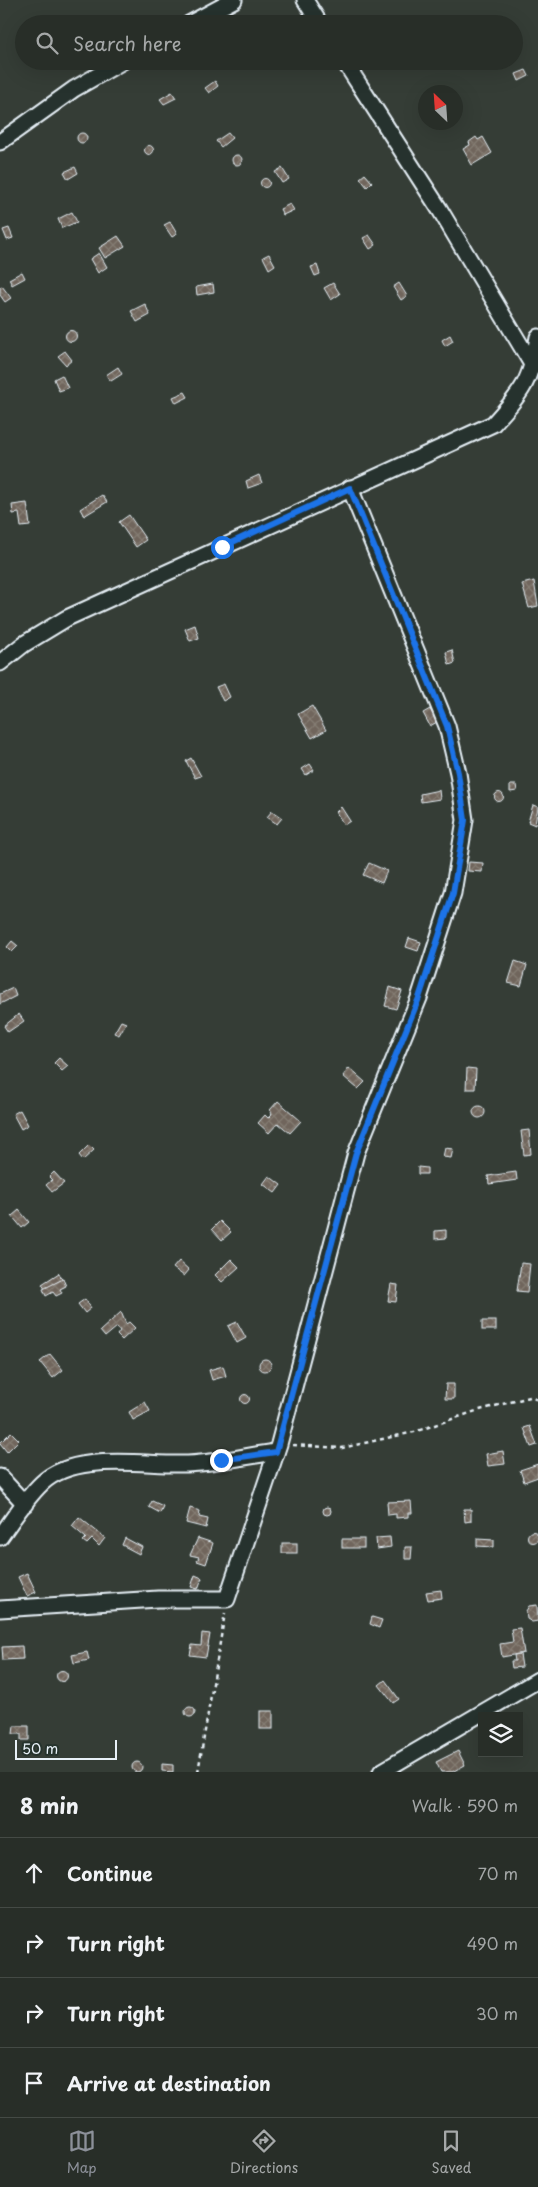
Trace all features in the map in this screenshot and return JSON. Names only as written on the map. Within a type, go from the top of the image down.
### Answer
[{"type":"street","points":[[206,15],[234,0]]},
{"type":"street","points":[[305,0],[314,15]]},
{"type":"street","points":[[0,142],[74,89],[107,70]]},
{"type":"street","points":[[350,70],[440,210],[533,366]]},
{"type":"street","points":[[0,663],[24,644],[67,618],[493,424],[520,394],[533,366],[538,336]]},
{"type":"street","points":[[0,1610],[158,1599],[227,1599],[277,1448],[356,1153],[419,998],[453,893],[465,820],[458,773],[447,726],[350,488]]},
{"type":"street","points":[[0,1537],[43,1482],[61,1472],[88,1464],[131,1461],[182,1464],[277,1448]]},
{"type":"street","points":[[0,1477],[25,1504]]},
{"type":"street","points":[[381,1772],[538,1680]]},
{"type":"path","points":[[277,1448],[342,1448],[414,1432],[476,1411],[530,1397],[538,1400]]},
{"type":"path","points":[[198,1772],[227,1599]]},
{"type":"building","points":[[526,70],[529,76],[519,81],[516,74]]},
{"type":"building","points":[[215,81],[218,86],[209,93],[205,88]]},
{"type":"building","points":[[172,92],[176,98],[164,104],[160,99]]},
{"type":"building","points":[[80,133],[84,133],[87,138],[86,142],[80,143],[77,140],[77,136]]},
{"type":"building","points":[[228,133],[232,138],[221,147],[216,141]]},
{"type":"building","points":[[476,137],[478,140],[483,137],[492,153],[472,165],[463,149],[470,145],[469,142]]},
{"type":"building","points":[[149,146],[153,150],[149,154],[145,150]]},
{"type":"building","points":[[235,155],[239,155],[242,160],[241,164],[235,165],[232,162],[232,158]]},
{"type":"building","points":[[75,167],[78,173],[68,179],[64,172]]},
{"type":"building","points":[[282,168],[289,179],[282,183],[275,172]]},
{"type":"building","points":[[365,174],[372,182],[367,187],[360,178]]},
{"type":"building","points":[[265,179],[269,183],[265,187],[261,183]]},
{"type":"building","points":[[290,204],[294,210],[283,215],[280,209]]},
{"type":"building","points":[[72,212],[77,222],[62,228],[58,219]]},
{"type":"building","points":[[170,222],[177,234],[172,237],[164,225]]},
{"type":"building","points":[[9,228],[13,238],[7,240],[3,230]]},
{"type":"building","points":[[369,235],[376,245],[370,249],[363,238]]},
{"type":"building","points":[[118,236],[125,246],[105,258],[99,248]]},
{"type":"building","points":[[99,253],[107,267],[98,273],[90,259]]},
{"type":"building","points":[[269,254],[275,265],[269,269],[263,257]]},
{"type":"building","points":[[317,265],[320,274],[315,276],[311,267]]},
{"type":"building","points":[[22,272],[25,278],[12,285],[9,279]]},
{"type":"building","points":[[333,283],[340,294],[331,300],[324,288]]},
{"type":"building","points":[[399,283],[407,296],[401,300],[393,287]]},
{"type":"building","points":[[213,284],[214,292],[197,295],[196,287]]},
{"type":"building","points":[[2,286],[11,298],[5,302],[0,295],[0,287]]},
{"type":"building","points":[[145,304],[150,315],[137,322],[131,311]]},
{"type":"building","points":[[69,331],[73,331],[76,336],[75,340],[69,341],[66,338],[66,334]]},
{"type":"building","points":[[450,335],[453,341],[445,346],[442,340]]},
{"type":"building","points":[[65,351],[72,360],[66,365],[58,356]]},
{"type":"building","points":[[118,367],[122,374],[111,381],[106,375]]},
{"type":"building","points":[[62,375],[68,388],[59,391],[54,379]]},
{"type":"building","points":[[185,392],[188,397],[176,403],[173,397]]},
{"type":"building","points":[[259,475],[262,483],[248,488],[246,481]]},
{"type":"building","points":[[102,495],[107,502],[84,516],[80,509]]},
{"type":"building","points":[[27,503],[30,526],[21,527],[19,513],[13,514],[12,505]]},
{"type":"building","points":[[129,515],[146,540],[136,547],[119,522]]},
{"type":"building","points":[[534,581],[538,606],[529,608],[522,584]]},
{"type":"building","points":[[195,625],[199,638],[190,641],[185,629]]},
{"type":"building","points":[[452,650],[455,663],[449,665],[446,652]]},
{"type":"building","points":[[224,684],[230,697],[223,701],[216,687]]},
{"type":"building","points":[[312,706],[326,730],[312,738],[298,714]]},
{"type":"building","points":[[430,709],[437,722],[430,726],[423,713]]},
{"type":"building","points":[[191,758],[201,776],[195,778],[186,761]]},
{"type":"building","points":[[310,764],[314,770],[306,775],[302,769]]},
{"type":"building","points":[[510,785],[516,785],[517,791],[510,792]]},
{"type":"building","points":[[439,790],[440,799],[421,802],[420,794]]},
{"type":"building","points":[[499,793],[503,797],[499,801],[495,797]]},
{"type":"building","points":[[533,805],[538,807],[535,825],[528,822]]},
{"type":"building","points":[[341,807],[350,821],[344,825],[336,812]]},
{"type":"building","points":[[272,811],[282,818],[277,824],[267,817]]},
{"type":"building","points":[[469,862],[483,863],[482,872],[468,871]]},
{"type":"building","points":[[369,863],[387,871],[382,883],[363,875]]},
{"type":"building","points":[[409,938],[421,942],[418,951],[406,947]]},
{"type":"building","points":[[12,941],[18,946],[12,952],[7,947]]},
{"type":"building","points":[[515,961],[527,965],[521,986],[508,983]]},
{"type":"building","points":[[390,987],[402,991],[396,1009],[385,1006]]},
{"type":"building","points":[[13,988],[16,996],[0,1004],[0,994]]},
{"type":"building","points":[[19,1014],[24,1021],[8,1032],[4,1026]]},
{"type":"building","points":[[121,1021],[126,1023],[119,1035],[114,1033]]},
{"type":"building","points":[[59,1058],[68,1066],[62,1071],[54,1063]]},
{"type":"building","points":[[349,1068],[365,1082],[358,1089],[343,1076]]},
{"type":"building","points":[[467,1068],[476,1069],[475,1089],[466,1089]]},
{"type":"building","points":[[278,1101],[301,1121],[290,1133],[278,1123],[269,1133],[258,1123],[265,1115],[268,1118],[272,1114],[270,1110]]},
{"type":"building","points":[[477,1106],[481,1106],[485,1112],[481,1118],[477,1118],[473,1114],[473,1110]]},
{"type":"building","points":[[20,1110],[28,1125],[21,1129],[13,1114]]},
{"type":"building","points":[[529,1130],[531,1154],[524,1155],[521,1131]]},
{"type":"building","points":[[89,1145],[94,1150],[83,1160],[79,1155]]},
{"type":"building","points":[[445,1148],[453,1149],[451,1158],[443,1157]]},
{"type":"building","points":[[418,1167],[427,1168],[427,1174],[418,1174]]},
{"type":"building","points":[[54,1172],[64,1183],[52,1192],[46,1185],[52,1180],[49,1177]]},
{"type":"building","points":[[516,1172],[517,1180],[489,1184],[488,1176]]},
{"type":"building","points":[[269,1176],[281,1185],[275,1193],[263,1184]]},
{"type":"building","points":[[19,1210],[29,1222],[22,1228],[12,1216]]},
{"type":"building","points":[[220,1221],[231,1232],[222,1240],[212,1229]]},
{"type":"building","points":[[446,1230],[446,1238],[435,1239],[435,1231]]},
{"type":"building","points":[[231,1259],[239,1267],[222,1282],[215,1275]]},
{"type":"building","points":[[179,1261],[189,1270],[184,1276],[173,1268]]},
{"type":"building","points":[[521,1263],[530,1264],[527,1292],[517,1291]]},
{"type":"building","points":[[59,1273],[65,1286],[48,1294],[42,1284]]},
{"type":"building","points":[[63,1279],[66,1286],[60,1289],[62,1293],[56,1296],[53,1292],[46,1296],[43,1289]]},
{"type":"building","points":[[391,1284],[398,1285],[396,1302],[388,1301]]},
{"type":"building","points":[[85,1299],[91,1308],[85,1313],[78,1304]]},
{"type":"building","points":[[121,1312],[126,1324],[129,1322],[135,1328],[122,1340],[117,1335],[120,1331],[117,1327],[105,1337],[100,1331]]},
{"type":"building","points":[[482,1321],[496,1321],[496,1330],[482,1330]]},
{"type":"building","points":[[237,1322],[246,1338],[237,1343],[228,1326]]},
{"type":"building","points":[[50,1354],[63,1370],[53,1378],[40,1362]]},
{"type":"building","points":[[265,1359],[271,1365],[265,1371],[259,1365]]},
{"type":"building","points":[[223,1366],[226,1376],[212,1380],[209,1370]]},
{"type":"building","points":[[446,1384],[454,1384],[454,1399],[445,1399]]},
{"type":"building","points":[[245,1395],[249,1399],[245,1403],[241,1399]]},
{"type":"building","points":[[145,1402],[150,1411],[133,1420],[129,1412]]},
{"type":"building","points":[[530,1426],[537,1445],[531,1447],[524,1428]]},
{"type":"building","points":[[11,1432],[19,1440],[7,1452],[0,1443]]},
{"type":"building","points":[[503,1451],[505,1464],[488,1466],[486,1454]]},
{"type":"building","points":[[538,1464],[538,1477],[524,1482],[520,1470]]},
{"type":"building","points":[[152,1501],[163,1506],[160,1513],[149,1507]]},
{"type":"building","points":[[411,1501],[412,1513],[408,1513],[408,1517],[396,1518],[396,1514],[388,1515],[387,1502]]},
{"type":"building","points":[[327,1507],[331,1511],[327,1515],[323,1511]]},
{"type":"building","points":[[190,1508],[200,1511],[199,1517],[208,1519],[206,1528],[186,1523]]},
{"type":"building","points":[[464,1509],[471,1509],[471,1521],[465,1522]]},
{"type":"building","points":[[79,1517],[105,1538],[99,1546],[92,1539],[87,1544],[83,1541],[86,1538],[72,1526]]},
{"type":"building","points":[[531,1532],[535,1532],[538,1537],[537,1541],[531,1542],[528,1539],[528,1535]]},
{"type":"building","points":[[390,1537],[391,1547],[377,1549],[376,1538]]},
{"type":"building","points":[[125,1538],[142,1547],[139,1554],[122,1545]]},
{"type":"building","points":[[198,1538],[213,1543],[206,1564],[197,1561],[199,1557],[190,1555]]},
{"type":"building","points":[[342,1539],[364,1539],[364,1548],[342,1548]]},
{"type":"building","points":[[477,1539],[494,1540],[494,1547],[477,1546]]},
{"type":"building","points":[[282,1543],[297,1543],[297,1553],[282,1553]]},
{"type":"building","points":[[405,1547],[412,1547],[411,1559],[405,1559]]},
{"type":"building","points":[[27,1573],[36,1592],[27,1596],[18,1577]]},
{"type":"building","points":[[195,1575],[202,1578],[198,1589],[191,1587]]},
{"type":"building","points":[[441,1590],[442,1598],[428,1600],[426,1592]]},
{"type":"building","points":[[537,1605],[538,1621],[532,1622],[527,1619],[526,1611],[529,1606]]},
{"type":"building","points":[[372,1617],[382,1620],[379,1628],[370,1624]]},
{"type":"building","points":[[520,1628],[524,1653],[502,1657],[500,1644],[513,1642],[511,1629]]},
{"type":"building","points":[[202,1633],[210,1634],[206,1657],[190,1655],[192,1645],[201,1646]]},
{"type":"building","points":[[22,1646],[23,1659],[3,1660],[2,1647]]},
{"type":"building","points":[[87,1652],[89,1660],[74,1663],[72,1655]]},
{"type":"building","points":[[520,1654],[522,1667],[512,1668],[511,1661],[515,1661],[514,1655]]},
{"type":"building","points":[[62,1670],[68,1676],[62,1682],[56,1676]]},
{"type":"building","points":[[385,1680],[399,1699],[393,1703],[379,1685]]},
{"type":"building","points":[[190,1707],[195,1712],[190,1717],[185,1712]]},
{"type":"building","points":[[260,1711],[273,1711],[273,1729],[260,1729]]},
{"type":"building","points":[[14,1726],[29,1726],[29,1740],[21,1740],[21,1734],[13,1734]]},
{"type":"building","points":[[458,1751],[465,1765],[452,1772],[441,1772],[436,1762]]},
{"type":"building","points":[[135,1762],[139,1762],[142,1767],[141,1771],[135,1772],[132,1769],[132,1765]]},
{"type":"building","points":[[162,1764],[173,1765],[173,1772],[162,1771]]},
{"type":"route","points":[[221,1460],[276,1452],[356,1153],[419,998],[453,893],[465,820],[464,803],[447,726],[402,611],[374,547],[362,511],[350,488],[222,547]]}]
